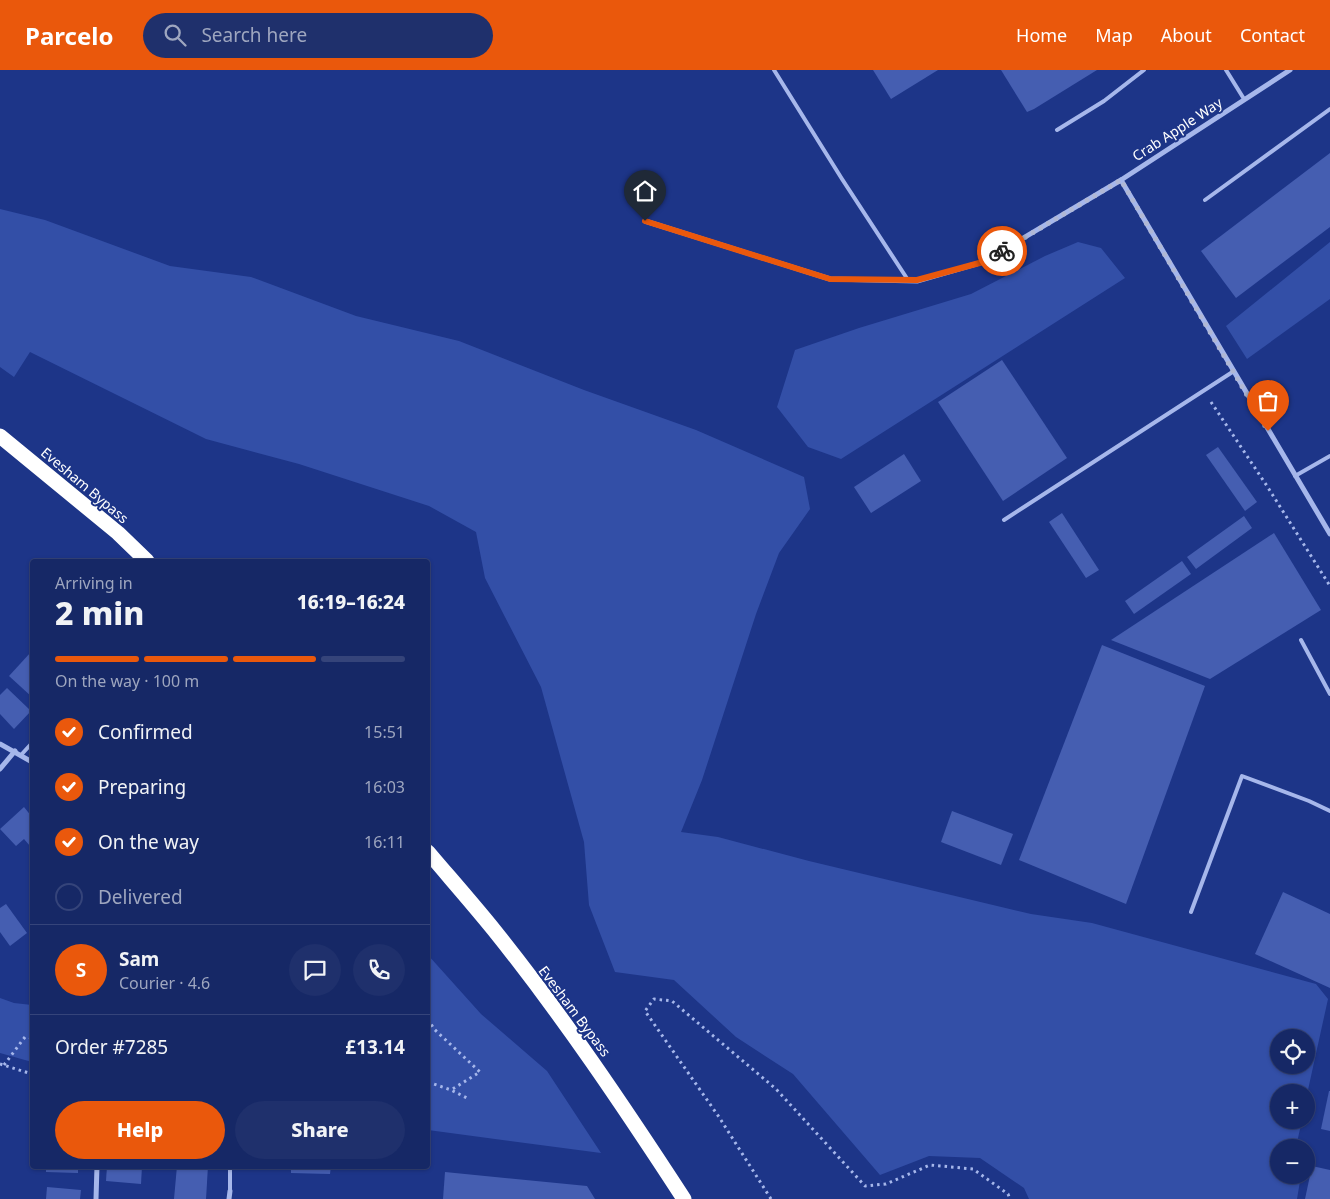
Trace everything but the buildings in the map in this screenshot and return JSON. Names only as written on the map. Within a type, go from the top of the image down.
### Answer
[{"type":"highway","name":"Evesham Bypass","points":[[0,436],[118,533],[146,559]]},
{"type":"highway","name":"Evesham Bypass","points":[[430,854],[494,930],[582,1048],[618,1098],[684,1199]]},
{"type":"street","name":"Crab Apple Way","points":[[645,221],[830,279],[917,280],[983,262],[1121,180],[1290,70]]},
{"type":"street","points":[[1121,180],[1294,476],[1330,534]]},
{"type":"street","points":[[0,744],[30,761]]},
{"type":"street","points":[[0,769],[15,751]]},
{"type":"street","points":[[96,1199],[97,1169]]},
{"type":"street","points":[[229,1199],[230,1191]]},
{"type":"lane","points":[[774,70],[908,280]]},
{"type":"lane","points":[[1057,130],[1104,101],[1144,70]]},
{"type":"lane","points":[[1226,70],[1244,99]]},
{"type":"lane","points":[[1205,200],[1330,109]]},
{"type":"lane","points":[[1004,520],[1234,371]]},
{"type":"lane","points":[[1294,476],[1330,456]]},
{"type":"lane","points":[[1301,640],[1330,694]]},
{"type":"lane","points":[[21,755],[30,745]]},
{"type":"lane","points":[[1191,912],[1242,776],[1330,811]]},
{"type":"lane","points":[[230,1169],[230,1191]]},
{"type":"path","points":[[1203,391],[1267,486],[1330,586]]},
{"type":"path","points":[[771,1199],[719,1117],[645,1012],[654,999],[672,1001],[776,1089],[865,1186],[886,1184],[930,1165],[973,1169],[1008,1194],[1010,1199]]},
{"type":"path","points":[[430,1022],[434,1029],[480,1072],[451,1090]]},
{"type":"path","points":[[30,1038],[25,1038],[2,1064],[30,1073]]},
{"type":"path","points":[[430,1083],[469,1099]]},
{"type":"shaded area","points":[[0,209],[45,220],[170,266],[251,277],[356,316],[459,341],[584,390],[696,430],[804,477],[810,509],[779,553],[756,614],[702,780],[681,832],[718,837],[809,861],[1031,914],[1092,923],[1316,984],[1328,999],[1315,1058],[1315,1029],[1270,1029],[1270,1074],[1312,1074],[1309,1084],[1270,1084],[1270,1129],[1300,1129],[1298,1139],[1270,1139],[1270,1184],[1300,1184],[1297,1199],[1029,1199],[1024,1188],[980,1158],[929,1156],[880,1175],[793,1074],[736,1037],[674,980],[615,972],[589,905],[584,842],[541,687],[485,578],[476,532],[429,506],[299,464],[206,439],[30,352],[14,377],[0,367]]},
{"type":"shaded area","points":[[1078,242],[1101,248],[1125,278],[841,459],[808,447],[777,407],[795,350],[859,328],[971,294],[1045,256]]},
{"type":"shaded area","points":[[1330,242],[1330,299],[1247,359],[1226,326]]},
{"type":"shaded area","points":[[430,957],[481,1014],[547,1071],[601,1153],[430,1130]]},
{"type":"shaded area","points":[[0,998],[14,1003],[30,1005],[30,1061],[0,1053]]},
{"type":"way so far","points":[[1002,251],[1121,180],[1268,431]]},
{"type":"route","points":[[645,221],[830,279],[917,280],[983,262],[1002,251]]}]
